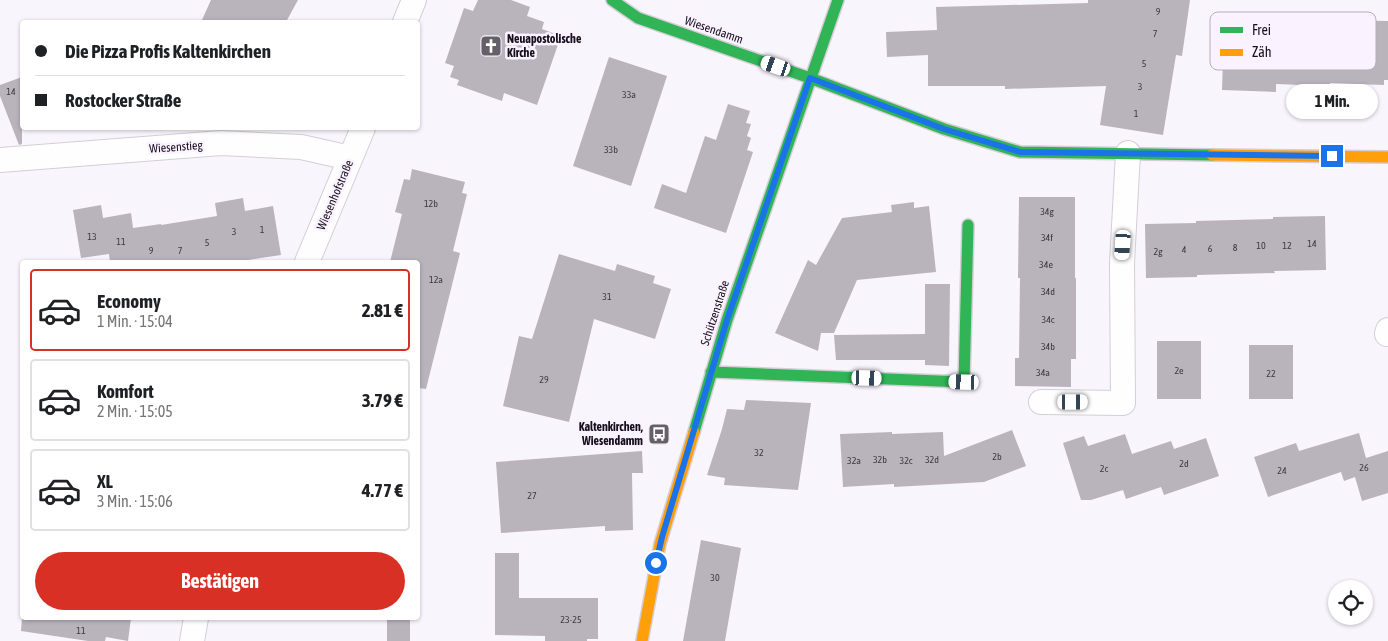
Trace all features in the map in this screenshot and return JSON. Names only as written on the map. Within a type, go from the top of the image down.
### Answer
[{"type":"street","points":[[406,20],[414,0]]},
{"type":"street","name":"Wiesendamm","points":[[612,0],[638,18],[810,78],[944,129],[1020,152],[1388,157]]},
{"type":"street","name":"Schützenstraße","points":[[642,641],[662,537],[711,372],[727,320],[838,0]]},
{"type":"street","name":"Wiesenhofstraße","points":[[308,260],[362,130]]},
{"type":"street","name":"Wiesenstieg","points":[[0,160],[221,143],[301,147],[350,158]]},
{"type":"street","points":[[1041,402],[1123,403],[1122,263],[1128,153]]},
{"type":"street","points":[[711,372],[964,382],[968,225]]},
{"type":"street","points":[[192,641],[196,620]]},
{"type":"building","points":[[211,0],[298,0],[287,20],[202,20]]},
{"type":"building","points":[[478,0],[511,0],[530,7],[527,16],[544,22],[542,29],[561,36],[537,105],[504,93],[502,101],[457,85],[459,80],[450,77],[454,66],[445,63],[464,8],[473,11]]},
{"type":"building","points":[[1088,0],[1190,0],[1182,56],[1176,55],[1163,135],[1100,125],[1106,86],[1005,89],[1005,86],[928,86],[928,55],[887,57],[886,32],[937,30],[936,7],[1088,3]]},
{"type":"building","points":[[1376,21],[1388,21],[1388,80],[1384,80],[1384,85],[1276,84],[1276,92],[1222,90],[1223,70],[1376,70]]},
{"type":"building","points":[[609,57],[667,76],[631,186],[573,166]]},
{"type":"building","points":[[20,78],[20,130],[22,130],[22,144],[19,145],[0,96],[0,85]]},
{"type":"building","points":[[728,104],[750,111],[746,123],[751,124],[747,136],[751,138],[747,150],[753,152],[726,233],[654,208],[662,184],[686,193],[705,136],[716,140]]},
{"type":"building","points":[[412,169],[465,182],[462,193],[467,194],[453,251],[460,253],[426,389],[420,388],[420,260],[390,260],[402,214],[395,212],[404,179],[410,180]]},
{"type":"building","points":[[1019,197],[1075,197],[1076,359],[1071,359],[1071,387],[1015,386],[1015,358],[1019,358]]},
{"type":"building","points":[[243,198],[245,211],[273,206],[281,255],[248,260],[110,260],[109,254],[81,258],[73,210],[101,205],[103,218],[131,213],[133,228],[217,216],[215,203]]},
{"type":"building","points":[[914,202],[914,208],[929,206],[936,272],[857,280],[834,333],[821,333],[818,351],[775,333],[808,260],[816,265],[842,218],[892,212],[891,205]]},
{"type":"building","points":[[1325,216],[1326,270],[1146,278],[1145,224]]},
{"type":"building","points":[[559,254],[615,271],[617,264],[655,276],[653,283],[671,289],[655,339],[594,319],[569,422],[503,406],[519,336],[532,339]]},
{"type":"building","points":[[925,284],[950,284],[949,366],[925,365],[925,360],[836,360],[834,335],[925,334]]},
{"type":"building","points":[[1157,341],[1201,341],[1201,399],[1157,399]]},
{"type":"building","points":[[1249,345],[1293,345],[1293,399],[1249,399]]},
{"type":"building","points":[[746,400],[811,403],[798,490],[724,485],[725,478],[707,475],[727,409],[744,410]]},
{"type":"building","points":[[1012,430],[1026,466],[984,482],[894,487],[894,484],[843,487],[840,434],[943,432],[944,456]]},
{"type":"building","points":[[1359,433],[1366,458],[1388,451],[1388,493],[1362,501],[1355,477],[1344,481],[1341,472],[1268,497],[1254,457],[1296,443],[1299,451]]},
{"type":"building","points":[[1125,434],[1132,454],[1171,441],[1174,449],[1206,438],[1219,476],[1164,495],[1161,487],[1126,499],[1123,490],[1091,500],[1081,500],[1063,443],[1084,436],[1088,446]]},
{"type":"building","points":[[642,451],[643,473],[632,473],[633,530],[605,531],[605,526],[501,533],[496,462]]},
{"type":"building","points":[[701,540],[741,548],[725,641],[683,641]]},
{"type":"building","points":[[495,553],[519,553],[519,598],[598,598],[598,639],[587,639],[587,641],[545,641],[545,636],[495,635]]},
{"type":"building","points":[[22,620],[131,620],[128,641],[106,637],[105,641],[88,641],[21,631]]},
{"type":"building","points":[[387,620],[410,620],[410,641],[387,641]]},
{"type":"traffic: fast","points":[[612,0],[638,18],[810,78],[944,129],[1020,152],[1212,155]]},
{"type":"traffic: fast","points":[[694,432],[727,320],[838,0]]},
{"type":"traffic: fast","points":[[711,372],[964,382],[968,225]]},
{"type":"traffic: slow","points":[[1212,155],[1388,157]]},
{"type":"traffic: slow","points":[[642,641],[660,544],[694,432]]},
{"type":"place","name":"Neuapostolische Kirche","points":[[491,46]]},
{"type":"place","name":"Kaltenkirchen, Wiesendamm","points":[[659,434]]},
{"type":"route","points":[[656,563],[662,537],[727,320],[810,78],[944,129],[1020,152],[1332,156]]}]
